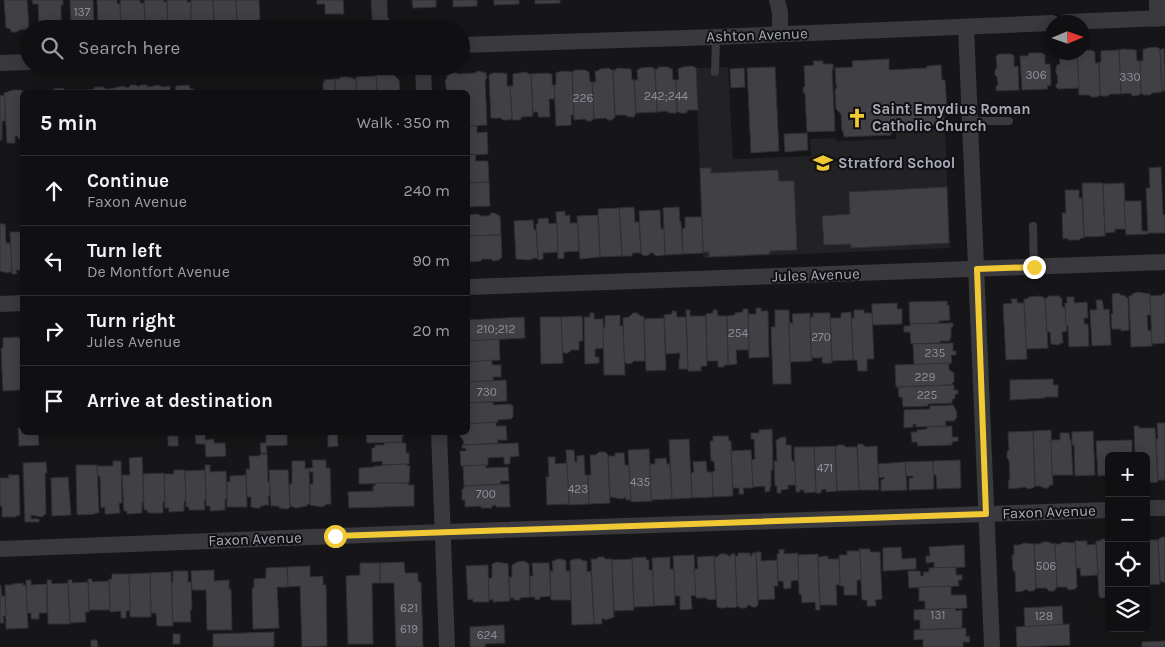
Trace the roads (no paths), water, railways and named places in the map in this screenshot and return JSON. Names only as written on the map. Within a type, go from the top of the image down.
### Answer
[{"type":"street","points":[[378,0],[380,20]]},
{"type":"street","points":[[777,0],[780,13],[780,34]]},
{"type":"street","points":[[1090,21],[1161,18],[1157,0]]},
{"type":"street","name":"Ashton Avenue","points":[[470,45],[1045,23]]},
{"type":"street","points":[[966,27],[992,647]]},
{"type":"street","points":[[0,63],[20,62]]},
{"type":"street","points":[[423,75],[424,90]]},
{"type":"street","name":"Jules Avenue","points":[[470,287],[1165,262]]},
{"type":"street","points":[[0,304],[20,303]]},
{"type":"street","points":[[439,435],[447,647]]},
{"type":"street","points":[[1150,508],[1165,508]]},
{"type":"street","name":"Faxon Avenue","points":[[0,549],[1105,510]]},
{"type":"lane","points":[[715,72],[716,37]]},
{"type":"lane","points":[[970,121],[1010,121]]},
{"type":"lane","points":[[1033,226],[1034,267]]},
{"type":"place","name":"Saint Emydius Roman Catholic Church","points":[[857,118]]},
{"type":"place","name":"Stratford School","points":[[823,163]]}]
